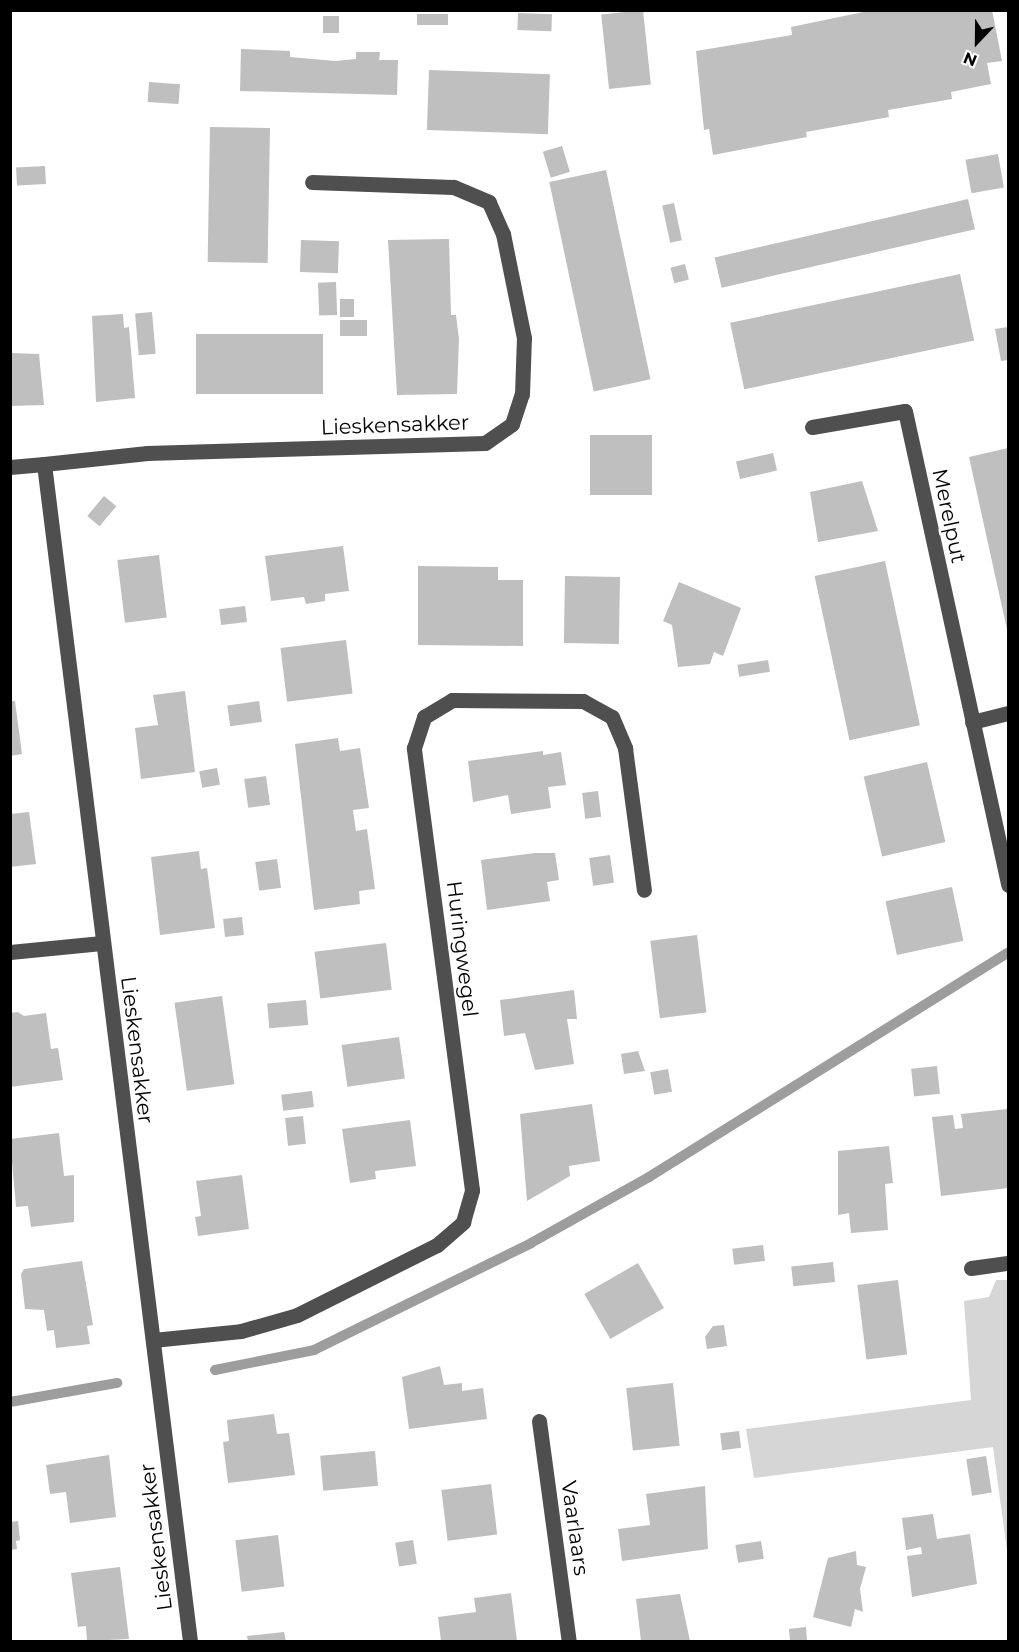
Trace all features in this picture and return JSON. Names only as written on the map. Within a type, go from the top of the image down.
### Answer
[{"type":"street","name":"Lieskensakker","points":[[10,467],[147,453],[485,443],[512,424],[522,394],[524,338],[503,234],[489,202],[453,187],[312,182]]},
{"type":"street","name":"Merelput","points":[[812,427],[905,411],[1008,885]]},
{"type":"street","name":"Lieskensakker","points":[[44,464],[190,1641]]},
{"type":"street","name":"Huringwegel","points":[[153,1340],[240,1331],[297,1315],[437,1245],[463,1222],[472,1190],[414,748],[424,717],[452,700],[583,701],[612,717],[625,748],[644,890]]},
{"type":"street","points":[[972,722],[1008,714]]},
{"type":"street","points":[[10,952],[102,943]]},
{"type":"street","points":[[971,1268],[1008,1263]]},
{"type":"street","name":"Vaarlaars","points":[[539,1421],[569,1641]]},
{"type":"shaded area","points":[[996,1280],[1008,1280],[1008,1558],[993,1447],[754,1478],[746,1429],[971,1400],[964,1301],[989,1297]]},
{"type":"building","points":[[643,10],[651,85],[609,89],[601,14]]},
{"type":"building","points":[[873,10],[992,10],[1002,61],[987,63],[991,84],[951,92],[952,99],[888,110],[889,117],[806,132],[807,137],[713,155],[709,129],[704,130],[696,51],[792,35],[791,27]]},
{"type":"building","points":[[518,13],[552,14],[551,31],[517,30]]},
{"type":"building","points":[[417,14],[448,14],[448,25],[417,25]]},
{"type":"building","points":[[323,16],[339,16],[339,33],[323,33]]},
{"type":"building","points":[[241,49],[290,51],[290,57],[335,61],[356,59],[356,52],[380,52],[379,60],[398,60],[397,95],[240,91]]},
{"type":"building","points":[[429,70],[550,74],[548,134],[427,130]]},
{"type":"building","points":[[149,82],[180,84],[179,104],[148,102]]},
{"type":"building","points":[[210,127],[270,128],[268,263],[208,262]]},
{"type":"building","points":[[562,146],[570,172],[551,178],[543,152]]},
{"type":"building","points":[[998,154],[1004,187],[971,193],[966,160]]},
{"type":"building","points":[[45,166],[46,184],[17,185],[16,168]]},
{"type":"building","points":[[606,170],[650,379],[594,391],[549,182]]},
{"type":"building","points":[[968,199],[975,229],[722,288],[715,257]]},
{"type":"building","points":[[674,203],[682,240],[670,243],[662,205]]},
{"type":"building","points":[[449,239],[451,315],[456,315],[459,339],[457,394],[397,395],[388,240]]},
{"type":"building","points":[[301,240],[339,241],[338,273],[300,272]]},
{"type":"building","points":[[685,264],[689,280],[674,283],[670,268]]},
{"type":"building","points":[[960,274],[974,341],[744,389],[730,323]]},
{"type":"building","points":[[336,282],[337,315],[319,316],[318,283]]},
{"type":"building","points":[[340,299],[354,299],[354,317],[340,317]]},
{"type":"building","points":[[152,312],[156,354],[139,355],[135,313]]},
{"type":"building","points":[[123,314],[124,328],[129,327],[135,398],[96,402],[92,316]]},
{"type":"building","points":[[340,320],[367,320],[367,336],[340,336]]},
{"type":"building","points":[[1008,327],[1008,360],[1001,361],[995,329]]},
{"type":"building","points":[[196,334],[323,334],[323,394],[196,394]]},
{"type":"building","points":[[10,353],[39,354],[44,405],[10,406]]},
{"type":"building","points":[[590,435],[652,435],[652,495],[590,495]]},
{"type":"building","points":[[1008,448],[1008,634],[969,457]]},
{"type":"building","points":[[773,453],[777,471],[740,479],[736,462]]},
{"type":"building","points":[[862,481],[878,531],[818,542],[810,492]]},
{"type":"building","points":[[104,496],[116,506],[100,526],[87,516]]},
{"type":"building","points":[[343,546],[349,591],[325,594],[325,601],[306,604],[304,597],[271,601],[265,556]]},
{"type":"building","points":[[159,555],[167,618],[125,623],[117,560]]},
{"type":"building","points":[[885,561],[920,725],[850,740],[815,576]]},
{"type":"building","points":[[418,566],[498,567],[498,580],[523,580],[523,646],[418,645]]},
{"type":"building","points":[[565,576],[620,577],[619,644],[564,643]]},
{"type":"building","points":[[679,582],[741,608],[723,656],[714,652],[710,664],[678,667],[672,625],[663,621]]},
{"type":"building","points":[[245,606],[247,622],[221,625],[219,609]]},
{"type":"building","points":[[346,640],[353,694],[287,702],[280,648]]},
{"type":"building","points":[[768,660],[770,672],[739,677],[737,665]]},
{"type":"building","points":[[185,691],[195,772],[141,779],[135,728],[158,725],[153,695]]},
{"type":"building","points":[[10,701],[15,701],[22,754],[10,756]]},
{"type":"building","points":[[259,701],[262,722],[230,726],[227,705]]},
{"type":"building","points":[[338,738],[340,751],[360,748],[369,808],[353,810],[356,831],[367,829],[375,889],[359,891],[360,904],[314,910],[295,744]]},
{"type":"building","points":[[543,751],[543,755],[561,752],[566,785],[548,787],[551,808],[511,814],[508,795],[473,802],[468,761]]},
{"type":"building","points":[[927,762],[945,842],[882,857],[864,777]]},
{"type":"building","points":[[217,768],[220,785],[202,788],[199,771]]},
{"type":"building","points":[[266,776],[270,805],[248,808],[244,779]]},
{"type":"building","points":[[598,791],[601,817],[585,819],[582,793]]},
{"type":"building","points":[[29,812],[36,864],[10,867],[10,814]]},
{"type":"building","points":[[199,851],[201,869],[207,868],[215,928],[160,935],[151,857]]},
{"type":"building","points":[[535,853],[555,853],[559,880],[547,882],[550,901],[487,910],[481,860]]},
{"type":"building","points":[[610,855],[614,883],[593,886],[589,858]]},
{"type":"building","points":[[277,859],[281,888],[259,891],[255,862]]},
{"type":"building","points":[[952,887],[963,941],[897,955],[885,901]]},
{"type":"building","points":[[242,917],[244,935],[225,937],[223,919]]},
{"type":"building","points":[[697,935],[707,1012],[660,1018],[650,941]]},
{"type":"building","points":[[386,943],[392,990],[320,998],[315,952]]},
{"type":"building","points":[[574,990],[577,1019],[567,1019],[574,1064],[535,1070],[525,1033],[504,1036],[500,1000]]},
{"type":"building","points":[[222,996],[234,1084],[187,1091],[174,1003]]},
{"type":"building","points":[[306,1000],[308,1025],[269,1028],[267,1003]]},
{"type":"building","points":[[18,1012],[24,1016],[46,1013],[51,1049],[58,1048],[63,1080],[10,1087],[10,1013]]},
{"type":"building","points":[[399,1037],[405,1079],[347,1087],[342,1045]]},
{"type":"building","points":[[638,1051],[645,1071],[624,1074],[621,1054]]},
{"type":"building","points":[[937,1066],[940,1094],[914,1097],[911,1069]]},
{"type":"building","points":[[668,1069],[672,1092],[654,1095],[650,1072]]},
{"type":"building","points":[[312,1091],[314,1107],[283,1111],[281,1095]]},
{"type":"building","points":[[592,1104],[600,1161],[569,1166],[570,1176],[527,1201],[520,1114]]},
{"type":"building","points":[[1008,1109],[1008,1188],[941,1196],[932,1117],[953,1115],[955,1129],[963,1128],[961,1114]]},
{"type":"building","points":[[303,1116],[306,1144],[288,1146],[285,1118]]},
{"type":"building","points":[[410,1120],[416,1166],[375,1171],[376,1179],[350,1183],[342,1129]]},
{"type":"building","points":[[59,1133],[64,1176],[74,1175],[74,1222],[31,1227],[28,1206],[16,1207],[10,1139]]},
{"type":"building","points":[[889,1146],[893,1183],[885,1184],[888,1230],[851,1233],[849,1213],[838,1215],[838,1151]]},
{"type":"building","points":[[242,1175],[249,1229],[198,1236],[195,1217],[201,1216],[196,1181]]},
{"type":"building","points":[[763,1245],[765,1261],[734,1265],[732,1249]]},
{"type":"building","points":[[82,1261],[93,1325],[87,1326],[90,1344],[56,1348],[54,1330],[47,1331],[44,1310],[25,1309],[21,1274],[24,1269]]},
{"type":"building","points":[[833,1262],[835,1282],[793,1286],[791,1266]]},
{"type":"building","points":[[638,1263],[664,1308],[610,1339],[584,1294]]},
{"type":"building","points":[[898,1280],[907,1354],[866,1359],[857,1285]]},
{"type":"building","points":[[724,1325],[727,1346],[707,1349],[705,1337],[713,1326]]},
{"type":"building","points":[[440,1366],[444,1385],[462,1383],[462,1391],[483,1388],[487,1419],[409,1429],[402,1377]]},
{"type":"building","points":[[673,1383],[680,1446],[633,1451],[626,1388]]},
{"type":"building","points":[[274,1414],[277,1434],[289,1433],[295,1475],[228,1483],[223,1442],[229,1441],[227,1420]]},
{"type":"building","points":[[739,1431],[741,1448],[722,1450],[720,1433]]},
{"type":"building","points":[[375,1451],[378,1486],[323,1491],[320,1456]]},
{"type":"building","points":[[109,1455],[116,1517],[70,1523],[66,1492],[50,1494],[46,1465]]},
{"type":"building","points":[[986,1456],[992,1493],[972,1496],[966,1459]]},
{"type":"building","points":[[491,1484],[497,1535],[448,1541],[441,1490]]},
{"type":"building","points":[[705,1486],[708,1549],[622,1561],[618,1529],[650,1525],[646,1494]]},
{"type":"building","points":[[933,1514],[937,1539],[970,1534],[977,1584],[912,1597],[907,1556],[922,1554],[921,1547],[906,1550],[902,1518]]},
{"type":"building","points":[[18,1521],[20,1540],[16,1541],[17,1549],[10,1550],[10,1522]]},
{"type":"building","points":[[278,1535],[284,1587],[242,1592],[235,1540]]},
{"type":"building","points":[[413,1540],[417,1564],[399,1567],[395,1543]]},
{"type":"building","points":[[761,1541],[764,1559],[738,1563],[735,1545]]},
{"type":"building","points":[[856,1551],[857,1565],[866,1567],[860,1589],[863,1612],[855,1609],[851,1627],[813,1617],[828,1558]]},
{"type":"building","points":[[120,1567],[129,1639],[87,1641],[86,1626],[78,1627],[71,1573]]},
{"type":"building","points":[[511,1593],[517,1641],[441,1641],[438,1617],[476,1612],[474,1598]]},
{"type":"building","points":[[680,1594],[690,1641],[641,1641],[636,1599]]},
{"type":"building","points":[[806,1627],[807,1641],[790,1641],[789,1629]]},
{"type":"building","points":[[284,1632],[286,1641],[248,1641],[247,1636]]},
{"type":"waterway","points":[[215,1370],[314,1350],[531,1243],[649,1177],[1008,953]]},
{"type":"waterway","points":[[10,1402],[117,1383]]}]
